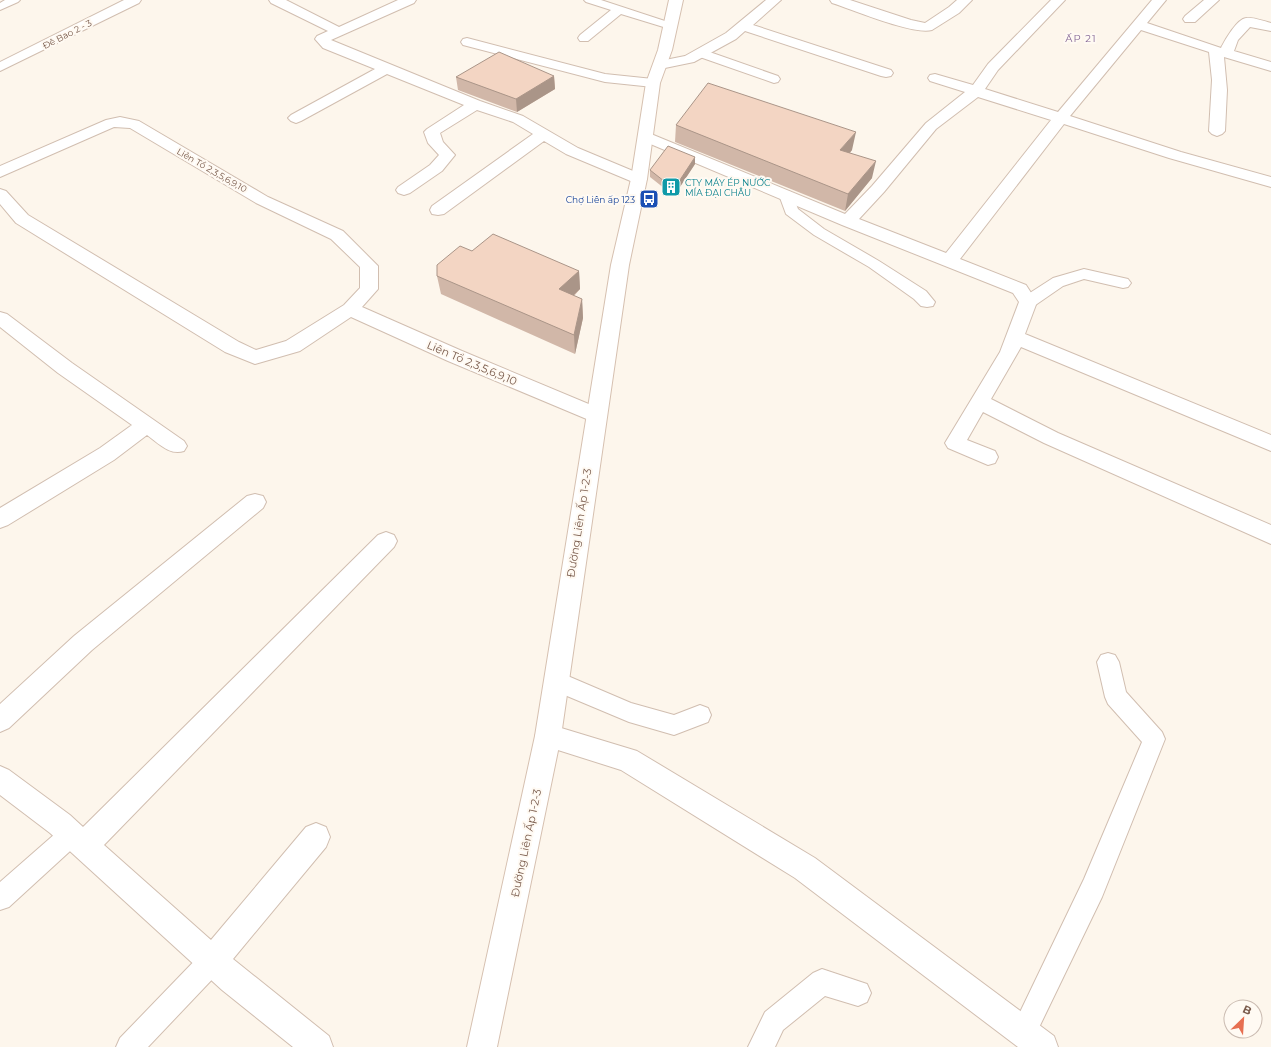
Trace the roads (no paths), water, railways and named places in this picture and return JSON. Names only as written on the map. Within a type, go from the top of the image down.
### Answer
[{"type":"street","name":"Đê Bao 2 - 3","points":[[0,67],[134,0]]},
{"type":"street","points":[[276,0],[339,32]]},
{"type":"street","points":[[409,0],[390,3],[339,32],[322,39],[328,45],[475,104],[518,119],[572,151],[639,179]]},
{"type":"street","name":"Đường Liên Ấp 1-2-3","points":[[482,1047],[548,736],[620,265],[639,179],[657,74],[676,0]]},
{"type":"street","points":[[657,74],[701,53],[731,36],[774,0]]},
{"type":"street","points":[[837,0],[863,3],[909,24],[927,28],[954,10],[965,0]]},
{"type":"street","points":[[848,221],[878,189],[931,126],[976,91],[993,67],[1058,0]]},
{"type":"street","points":[[950,260],[1060,119],[1159,0]]},
{"type":"street","points":[[1190,20],[1212,0]]},
{"type":"street","points":[[1217,131],[1220,95],[1219,66],[1221,51],[1247,22],[1271,27]]},
{"type":"street","points":[[1139,25],[1271,67]]},
{"type":"street","points":[[744,26],[886,73]]},
{"type":"street","points":[[296,118],[387,68]]},
{"type":"street","points":[[935,78],[1175,155],[1271,182]]},
{"type":"street","points":[[404,190],[436,168],[447,155],[436,143],[432,132],[475,104]]},
{"type":"street","name":"Liên Tổ 2,3,5,6,9,10","points":[[0,172],[111,123],[120,122],[134,124],[262,200],[337,235],[369,266],[369,289],[350,308],[293,346],[255,357],[232,347],[22,219],[0,194]]},
{"type":"street","points":[[438,210],[543,134]]},
{"type":"street","points":[[646,137],[848,221],[950,260],[1020,289],[1028,302],[1009,352],[955,443],[988,457]]},
{"type":"street","name":"Liên Tổ 2,3,5,6,9,10","points":[[350,308],[455,356],[596,415]]},
{"type":"street","points":[[0,318],[65,368],[177,446]]},
{"type":"street","points":[[1015,337],[1271,443]]},
{"type":"street","points":[[979,401],[1051,438],[1271,535]]},
{"type":"street","points":[[0,519],[107,454],[146,425]]},
{"type":"street","points":[[0,720],[83,643],[255,502]]},
{"type":"street","points":[[78,840],[386,541]]},
{"type":"street","points":[[548,736],[628,760],[805,868],[1033,1040]]},
{"type":"street","points":[[0,779],[78,840],[233,979],[318,1047]]},
{"type":"street","points":[[213,960],[316,837]]},
{"type":"lane","points":[[0,8],[14,0]]},
{"type":"lane","points":[[590,0],[670,26]]},
{"type":"lane","points":[[584,38],[618,10]]},
{"type":"lane","points":[[467,42],[605,78],[657,74]]},
{"type":"lane","points":[[701,53],[774,79]]},
{"type":"lane","points":[[786,195],[791,211],[819,232],[874,264],[920,295],[927,302]]},
{"type":"lane","points":[[1028,302],[1058,282],[1084,274],[1122,283]]},
{"type":"lane","points":[[1033,1040],[1154,739],[1116,697],[1108,662]]},
{"type":"lane","points":[[556,681],[629,712],[674,725],[700,715]]},
{"type":"lane","points":[[0,898],[78,840]]},
{"type":"lane","points":[[128,1047],[213,960]]},
{"type":"lane","points":[[761,1047],[774,1021],[822,982],[858,993]]},
{"type":"place","name":"CTY MÁY ÉP NƯỚC MÍA ĐẠI CHÂU","points":[[671,187]]},
{"type":"place","name":"Chợ Liên ấp 123","points":[[649,199]]},
{"type":"district","name":"ẤP 21","points":[[1081,38]]}]
